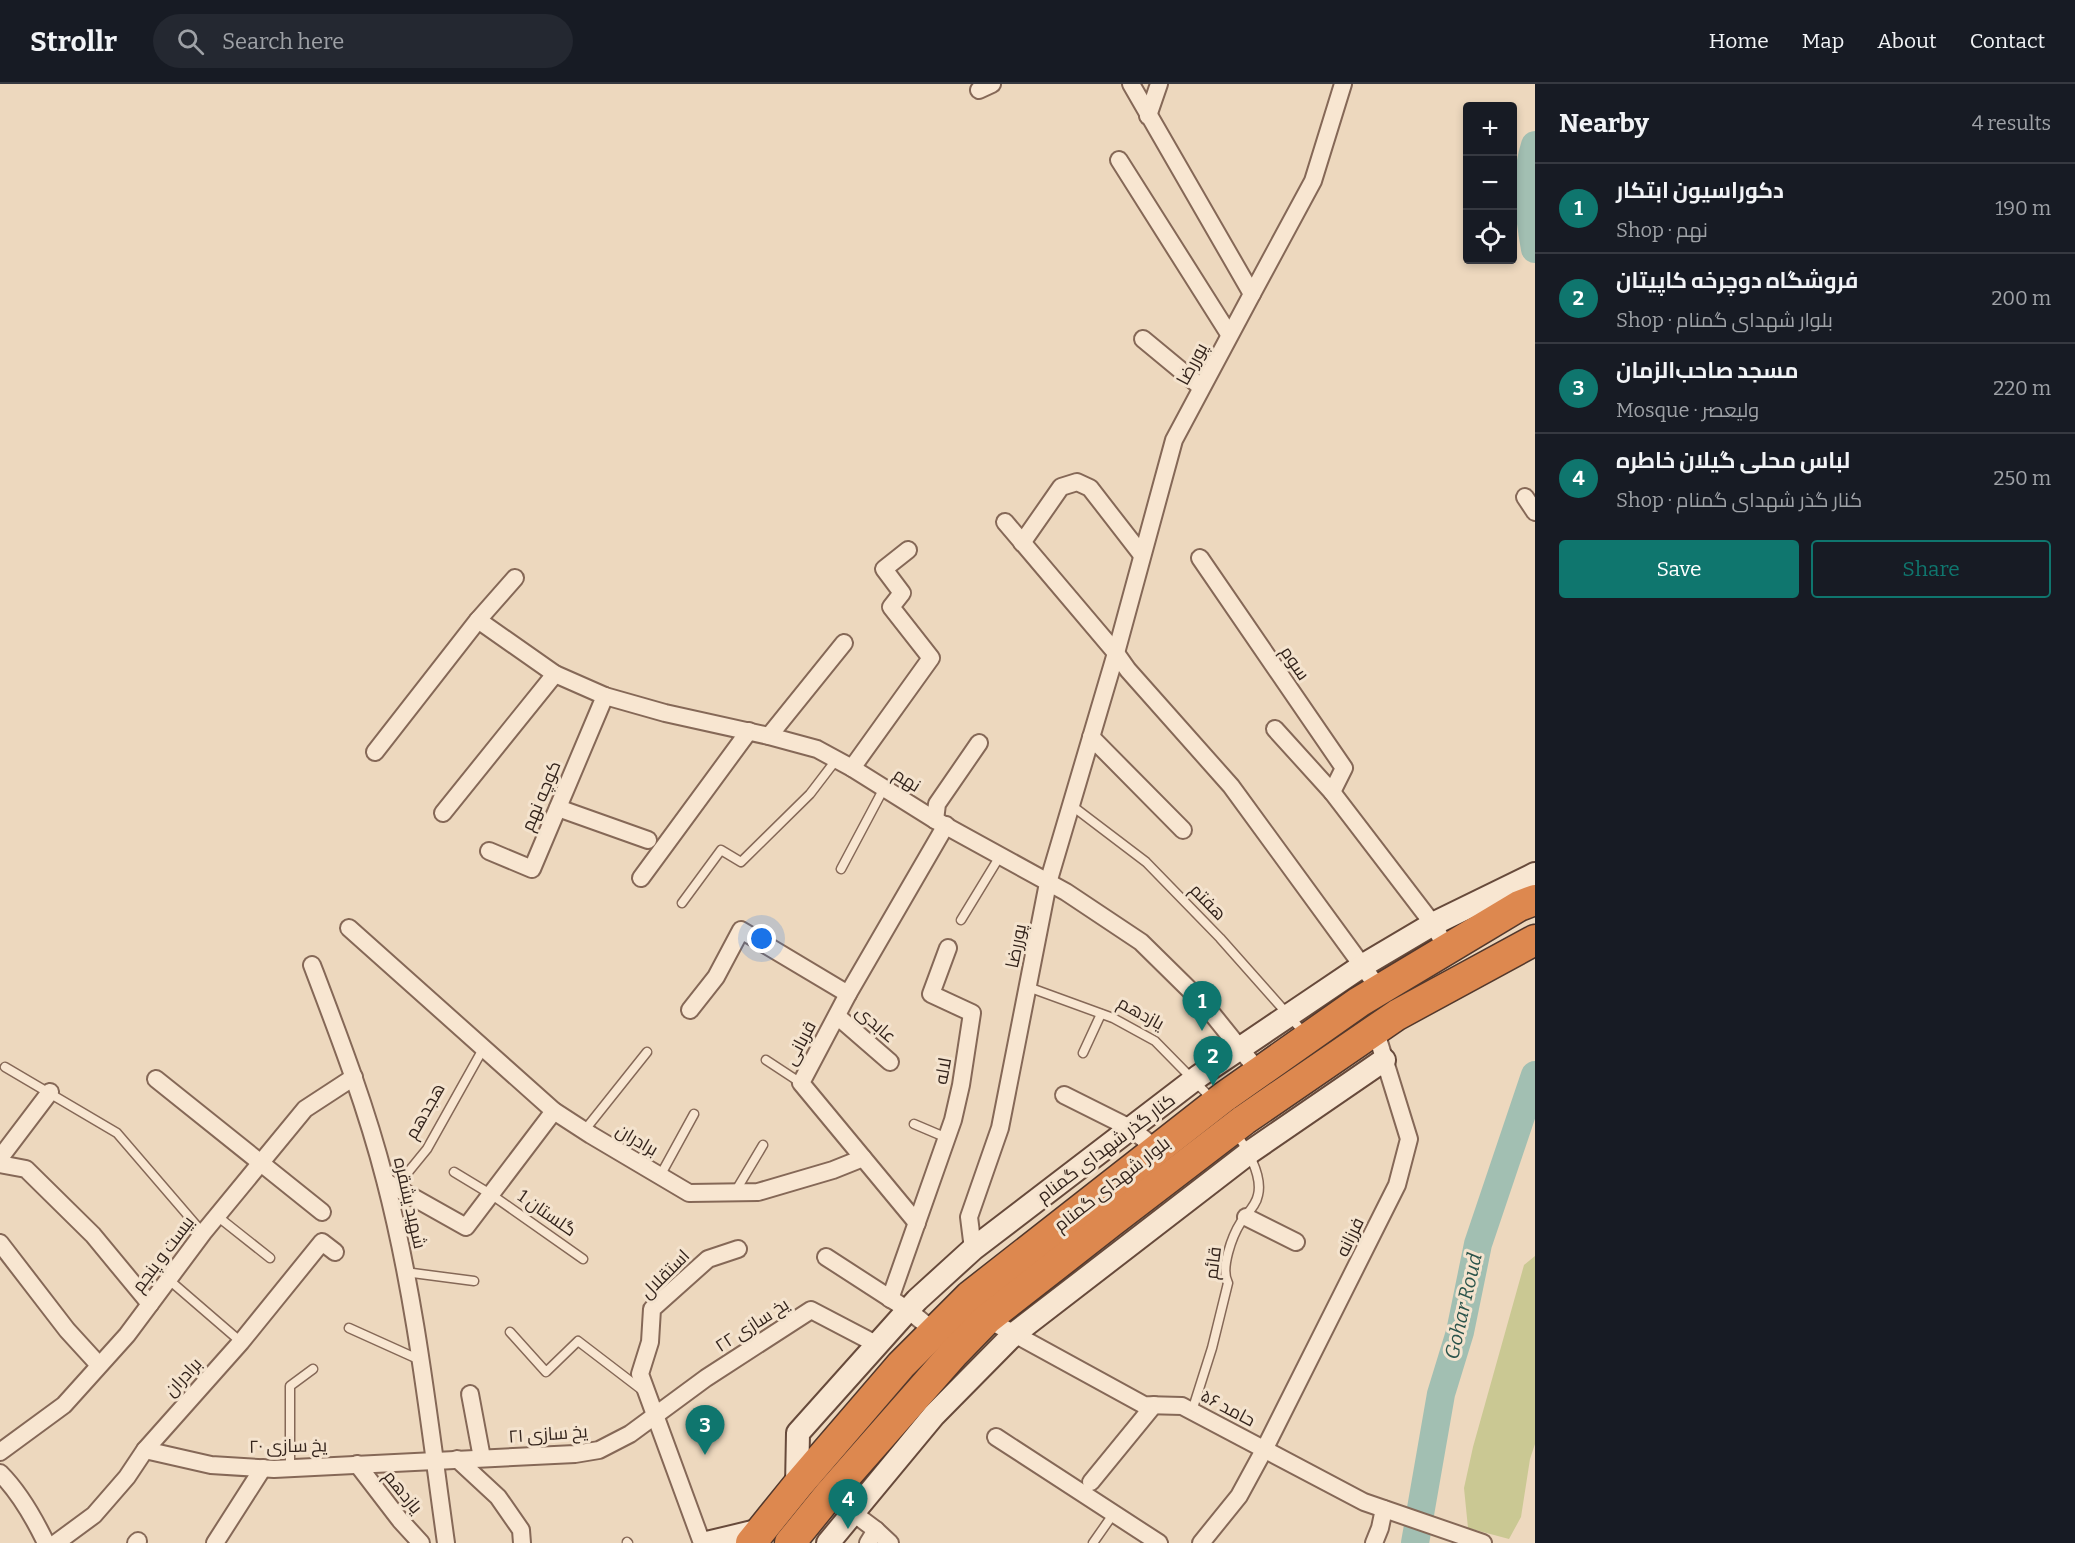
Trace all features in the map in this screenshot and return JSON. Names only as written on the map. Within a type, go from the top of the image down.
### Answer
[{"type":"highway","name":"بلوار شهدای گمنام","points":[[756,1537],[901,1365],[933,1330],[970,1296],[1156,1149],[1259,1072],[1299,1027],[1359,1002],[1380,990],[1440,937],[1535,900]]},
{"type":"highway","name":"بلوار شهدای گمنام","points":[[790,1543],[841,1503],[954,1354],[987,1319],[1111,1222],[1242,1141],[1386,1022],[1535,940]]},
{"type":"highway","points":[[1380,990],[1386,1022]]},
{"type":"street","points":[[1131,84],[1252,294]]},
{"type":"street","points":[[1148,116],[1159,84]]},
{"type":"street","name":"پوررضا","points":[[973,1249],[969,1217],[1000,1128],[1048,883],[1116,653],[1173,440],[1313,181],[1343,84]]},
{"type":"street","points":[[1119,160],[1229,334]]},
{"type":"street","points":[[1143,339],[1201,387]]},
{"type":"street","points":[[1022,543],[1061,488],[1077,482],[1090,488],[1142,555]]},
{"type":"street","points":[[1005,522],[1128,670],[1231,786],[1380,990]]},
{"type":"street","points":[[852,768],[931,658],[891,608],[902,593],[884,569],[908,550]]},
{"type":"street","name":"سوم","points":[[1200,558],[1344,768],[1332,792]]},
{"type":"street","points":[[375,752],[478,620],[515,578]]},
{"type":"street","name":"نهم","points":[[478,620],[555,674],[605,696],[665,713],[749,731],[817,749],[852,768],[940,823],[1048,883],[1142,942],[1205,1005],[1259,1072]]},
{"type":"street","points":[[769,736],[844,643]]},
{"type":"street","points":[[444,813],[555,674]]},
{"type":"street","name":"کوچه نهم","points":[[489,851],[532,869],[605,696]]},
{"type":"street","points":[[1275,729],[1332,792],[1440,937]]},
{"type":"street","points":[[641,878],[749,731]]},
{"type":"street","points":[[1091,737],[1183,830]]},
{"type":"street","name":"قربانی","points":[[917,1223],[801,1083],[940,823],[937,804],[979,743]]},
{"type":"street","points":[[558,808],[648,840]]},
{"type":"street","name":"کنار گذر شهدای گمنام","points":[[797,1486],[798,1433],[876,1344],[899,1305],[1239,1047],[1299,1027],[1362,966],[1440,937],[1535,874]]},
{"type":"street","name":"برادران","points":[[349,928],[554,1111],[689,1193],[735,1192]]},
{"type":"street","points":[[690,1010],[716,977],[741,930],[848,994]]},
{"type":"street","name":"لاله","points":[[917,1223],[947,1138],[961,1084],[972,1013],[932,994],[948,948]]},
{"type":"street","name":"شهید یشقره","points":[[312,965],[391,1185],[405,1272],[414,1310],[434,1460]]},
{"type":"street","name":"عابدی","points":[[837,1016],[890,1062]]},
{"type":"street","name":"فرزانه","points":[[1206,1542],[1239,1496],[1264,1450],[1397,1185],[1409,1139],[1384,1060],[1386,1022]]},
{"type":"street","points":[[828,1543],[841,1503],[934,1415],[1014,1334],[1129,1244],[1242,1141],[1384,1060]]},
{"type":"street","name":"بیست و پنجم","points":[[0,1452],[64,1405],[127,1335],[202,1233],[305,1109],[354,1077]]},
{"type":"street","points":[[156,1080],[322,1212]]},
{"type":"street","points":[[0,1158],[50,1092]]},
{"type":"street","points":[[1064,1095],[1132,1129],[1156,1149]]},
{"type":"street","points":[[391,1185],[466,1227],[554,1111]]},
{"type":"street","points":[[735,1192],[758,1192],[833,1170],[862,1158]]},
{"type":"street","points":[[0,1164],[26,1170],[93,1235],[150,1304]]},
{"type":"street","points":[[1246,1217],[1296,1242]]},
{"type":"street","points":[[1111,1222],[1129,1244]]},
{"type":"street","points":[[899,1305],[917,1223]]},
{"type":"street","name":"برادران","points":[[57,1543],[94,1515],[127,1477],[145,1450],[242,1341],[322,1242],[335,1252]]},
{"type":"street","points":[[0,1243],[67,1330],[99,1365]]},
{"type":"street","name":"استقلال","points":[[702,1543],[640,1374],[650,1342],[652,1309],[708,1259],[738,1250]]},
{"type":"street","points":[[826,1257],[933,1330]]},
{"type":"street","name":"یخ سازی ۲۲","points":[[655,1416],[706,1378],[811,1310],[876,1344]]},
{"type":"street","name":"حامد ۵۶","points":[[987,1319],[1144,1405],[1182,1406],[1364,1502],[1484,1543]]},
{"type":"street","points":[[470,1394],[482,1458]]},
{"type":"street","points":[[1091,1482],[1154,1405]]},
{"type":"street","name":"یخ سازی ۲۱","points":[[434,1460],[575,1454],[599,1450],[630,1434],[655,1416]]},
{"type":"street","points":[[996,1437],[1159,1543]]},
{"type":"street","name":"یخ سازی ۲۰","points":[[145,1450],[211,1465],[263,1468],[434,1460]]},
{"type":"street","points":[[458,1459],[498,1497],[521,1530],[522,1543]]},
{"type":"street","points":[[434,1460],[446,1543]]},
{"type":"street","name":"یازدهم","points":[[357,1464],[400,1520],[421,1543]]},
{"type":"street","points":[[216,1543],[263,1468]]},
{"type":"street","points":[[0,1473],[37,1524],[46,1543]]},
{"type":"street","points":[[841,1503],[872,1536],[890,1543]]},
{"type":"street","points":[[1374,1543],[1384,1509]]},
{"type":"street","points":[[707,1543],[756,1537]]},
{"type":"lane","points":[[682,903],[721,850],[741,862],[810,794],[836,760]]},
{"type":"lane","points":[[841,869],[884,788]]},
{"type":"lane","name":"هفتم","points":[[1071,805],[1146,862],[1220,938],[1299,1027]]},
{"type":"lane","points":[[961,920],[1000,856]]},
{"type":"lane","name":"یازدهم","points":[[1028,987],[1101,1014],[1155,1041],[1216,1103]]},
{"type":"lane","points":[[1083,1053],[1101,1014]]},
{"type":"lane","name":"هجدهم","points":[[391,1185],[427,1149],[483,1049]]},
{"type":"lane","points":[[584,1131],[647,1052]]},
{"type":"lane","points":[[766,1060],[801,1083]]},
{"type":"lane","points":[[5,1067],[117,1133],[202,1233]]},
{"type":"lane","points":[[660,1176],[694,1114]]},
{"type":"lane","points":[[915,1124],[947,1138]]},
{"type":"lane","name":"قائم","points":[[1192,1411],[1212,1348],[1228,1284],[1225,1277],[1230,1248],[1259,1193],[1242,1141]]},
{"type":"lane","points":[[735,1192],[763,1145]]},
{"type":"lane","name":"گلستان 1","points":[[454,1172],[492,1195],[583,1259]]},
{"type":"lane","points":[[216,1216],[270,1258]]},
{"type":"lane","points":[[405,1272],[474,1281]]},
{"type":"lane","points":[[168,1280],[242,1341]]},
{"type":"lane","points":[[349,1328],[421,1360]]},
{"type":"lane","points":[[510,1332],[546,1372],[578,1341],[647,1394]]},
{"type":"lane","points":[[290,1468],[290,1386],[314,1369]]},
{"type":"lane","points":[[1093,1543],[1115,1513]]},
{"type":"shaded area","points":[[1535,1256],[1535,1444],[1530,1459],[1521,1517],[1509,1539],[1468,1528],[1464,1488],[1473,1447],[1524,1265]]},
{"type":"waterway","name":"Gohar Roud","points":[[1535,145],[1529,184],[1529,210],[1535,249]]},
{"type":"waterway","name":"Gohar Roud","points":[[1415,1543],[1441,1394],[1460,1332],[1478,1244],[1535,1075]]},
{"type":"place","name":"دکوراسیون ابتکار","points":[[1202,1031]]},
{"type":"place","name":"فروشگاه دوچرخه کاپیتان","points":[[1213,1086]]},
{"type":"place","name":"مسجد صاحب‌الزمان","points":[[705,1455]]},
{"type":"place","name":"لباس محلی گیلان خاطره","points":[[848,1529]]}]
